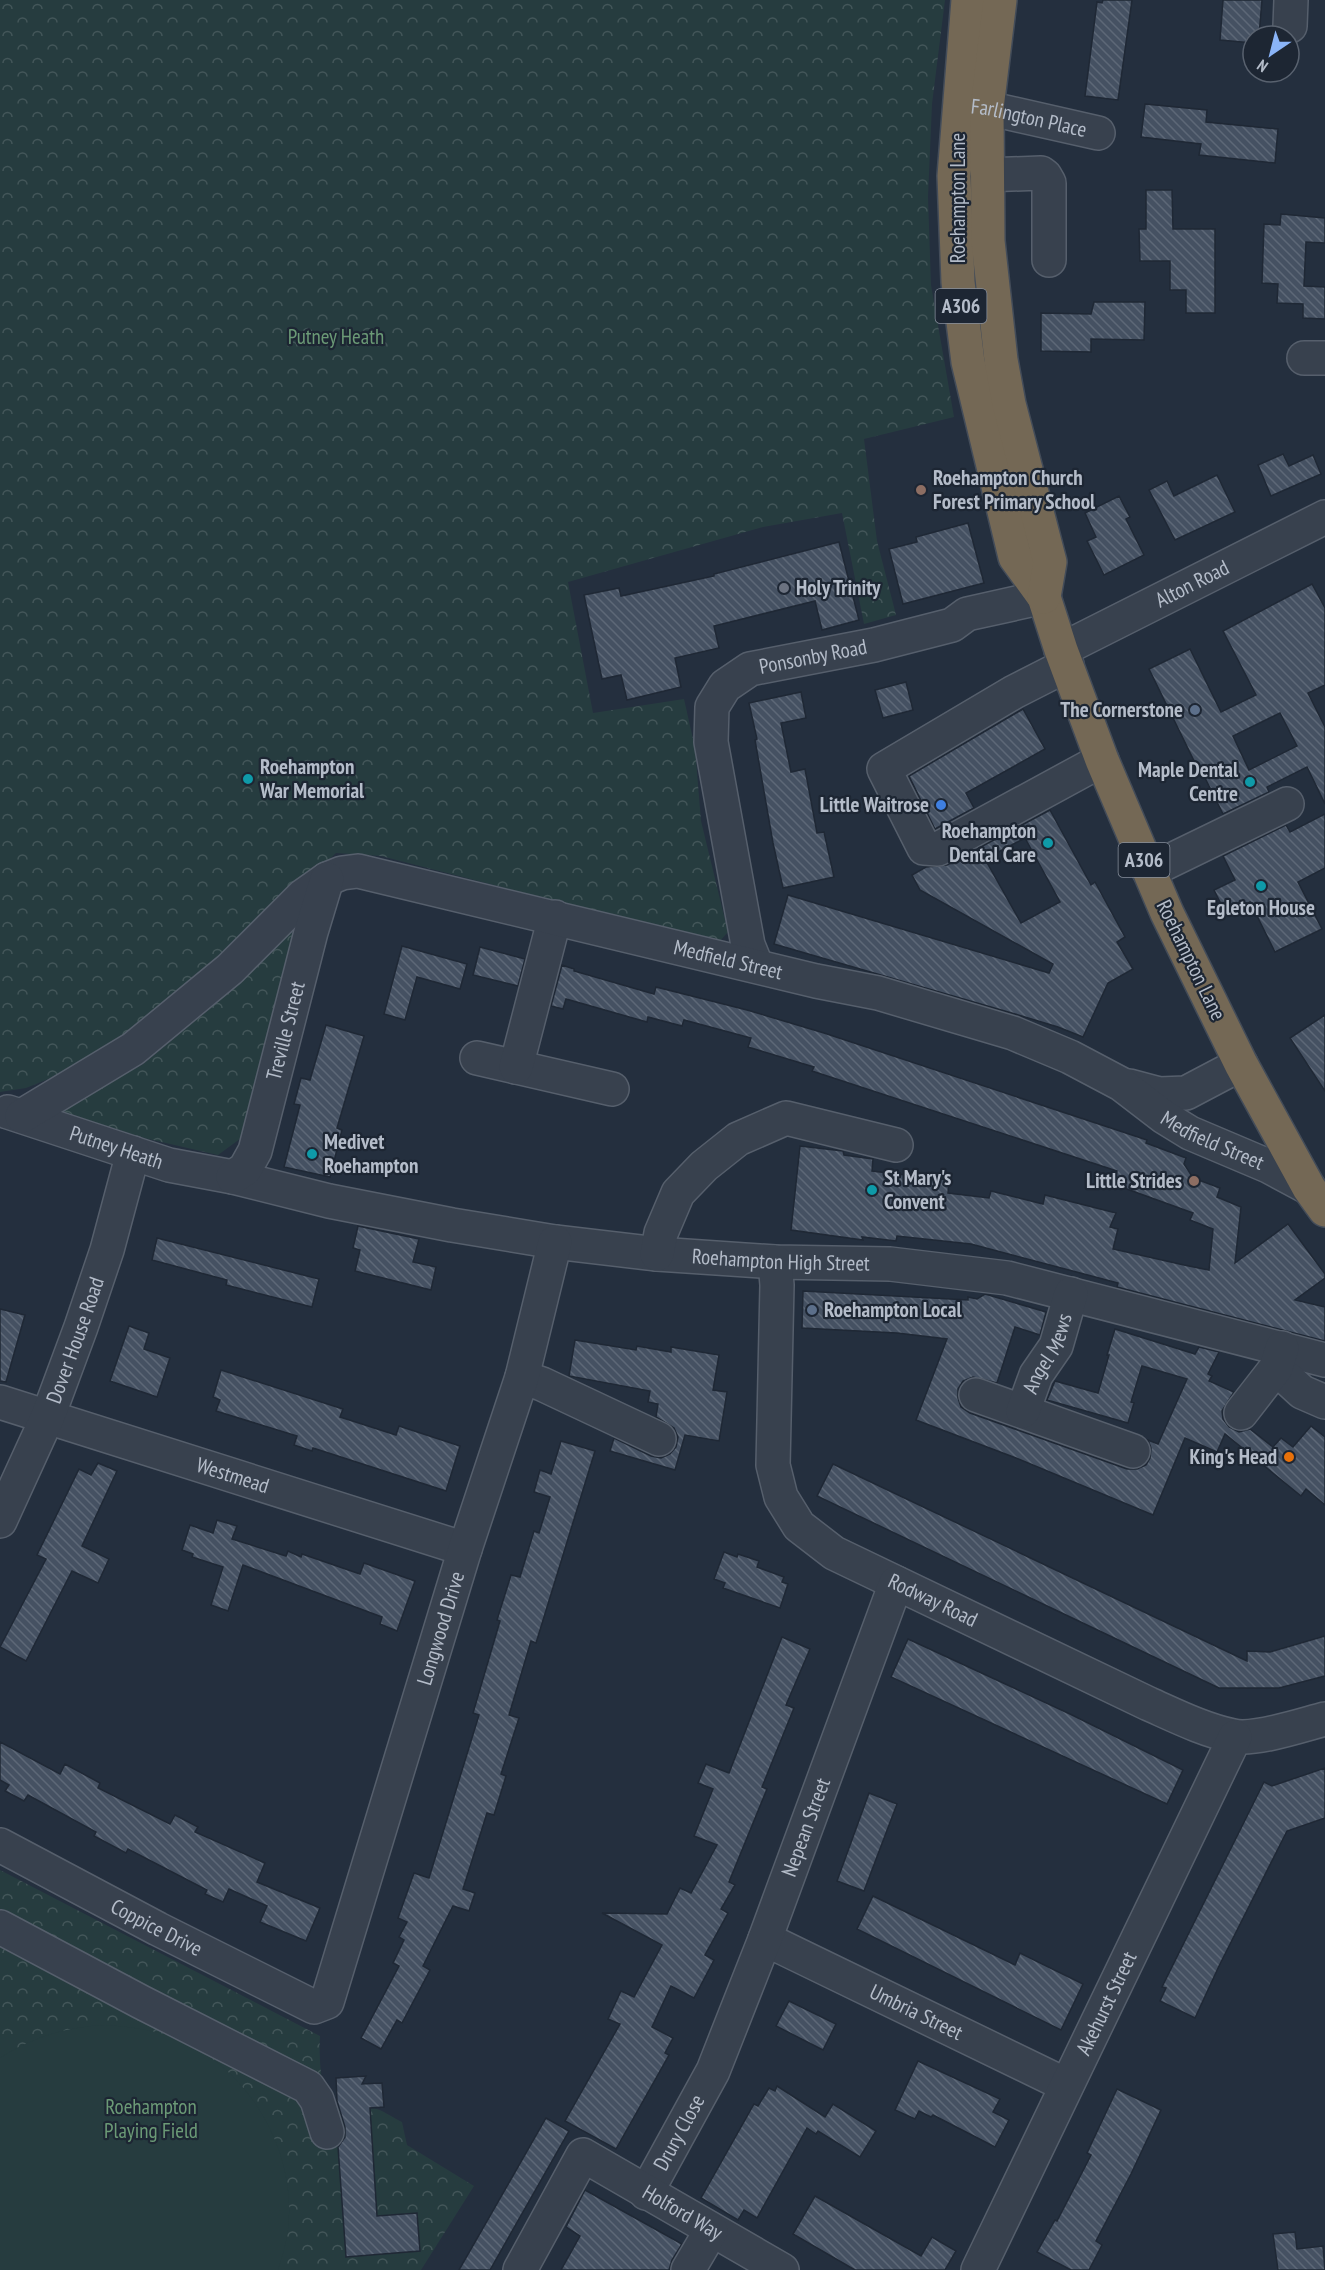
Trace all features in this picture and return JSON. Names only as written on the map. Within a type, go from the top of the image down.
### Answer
[{"type":"highway","name":"Roehampton Lane","points":[[968,0],[973,107],[987,175],[988,241],[1001,360],[1012,415],[1050,562],[1044,597]]},
{"type":"highway","name":"Roehampton Lane","points":[[1000,0],[954,176],[958,282],[968,362],[1015,557],[1044,597],[1102,760],[1167,913],[1241,1064],[1317,1199]]},
{"type":"street","name":"Farlington Place","points":[[973,107],[1098,133]]},
{"type":"street","points":[[954,176],[1041,173],[1045,176],[1048,183],[1049,260]]},
{"type":"street","name":"Alton Road","points":[[1102,760],[938,849],[924,848],[884,769],[1014,692],[1064,658],[1325,517]]},
{"type":"street","name":"Ponsonby Road","points":[[756,965],[748,945],[731,861],[711,742],[712,707],[725,687],[750,669],[874,645],[952,625],[967,614],[1044,597]]},
{"type":"street","points":[[1149,871],[1287,804]]},
{"type":"street","name":"Medfield Street","points":[[327,879],[342,873],[358,871],[816,981],[878,993],[1013,1033],[1071,1057],[1121,1084],[1164,1117],[1190,1133],[1268,1166],[1317,1199]]},
{"type":"street","points":[[11,1113],[133,1048],[230,969],[303,896],[327,879]]},
{"type":"street","name":"Treville Street","points":[[233,1177],[245,1169],[255,1151],[311,932],[327,879]]},
{"type":"street","points":[[516,1067],[555,917]]},
{"type":"street","points":[[477,1058],[612,1089]]},
{"type":"street","name":"Medfield Street","points":[[1121,1084],[1159,1094],[1186,1093],[1241,1064]]},
{"type":"street","name":"Putney Heath","points":[[11,1113],[169,1165],[233,1177]]},
{"type":"street","points":[[657,1254],[661,1233],[678,1193],[704,1166],[738,1139],[786,1118],[896,1145]]},
{"type":"street","name":"Dover House Road","points":[[0,1521],[48,1416],[96,1283],[134,1153]]},
{"type":"street","name":"Roehampton High Street","points":[[233,1177],[328,1201],[452,1226],[555,1242],[657,1254],[775,1262],[890,1264],[1007,1278],[1071,1294],[1279,1358],[1325,1360]]},
{"type":"street","name":"Longwood Drive","points":[[314,2007],[327,2002],[465,1549],[522,1377],[555,1242]]},
{"type":"street","name":"Rodway Road","points":[[775,1262],[777,1285],[773,1464],[781,1497],[799,1526],[834,1553],[1149,1704],[1199,1725],[1235,1737],[1276,1733],[1325,1719]]},
{"type":"street","name":"Angel Mews","points":[[1023,1411],[1036,1375],[1056,1346],[1071,1294]]},
{"type":"street","points":[[1241,1413],[1279,1358],[1302,1392],[1325,1401]]},
{"type":"street","points":[[522,1377],[542,1384],[659,1439]]},
{"type":"street","name":"Angel Mews","points":[[976,1395],[1133,1450]]},
{"type":"street","name":"Westmead","points":[[0,1402],[465,1549]]},
{"type":"street","name":"Nepean Street","points":[[713,2071],[765,1939],[896,1583]]},
{"type":"street","name":"Akehurst Street","points":[[978,2270],[1235,1737]]},
{"type":"street","name":"Coppice Drive","points":[[0,1845],[158,1929],[314,2007]]},
{"type":"street","points":[[0,1927],[308,2087],[317,2100],[327,2132]]},
{"type":"street","name":"Umbria Street","points":[[765,1939],[1066,2085]]},
{"type":"street","name":"Drury Close","points":[[646,2193],[713,2071]]},
{"type":"street","name":"Holford Way","points":[[520,2270],[583,2155],[782,2270]]},
{"type":"street","points":[[688,2270],[711,2231]]},
{"type":"green space","name":"Putney Heath","points":[[0,0],[945,0],[932,104],[928,197],[931,285],[954,417],[864,439],[877,541],[896,615],[864,624],[842,513],[763,527],[568,582],[593,713],[684,699],[695,748],[701,821],[728,932],[718,943],[381,856],[336,853],[206,976],[110,1054],[26,1088],[0,1092]]},
{"type":"green space","points":[[287,931],[297,933],[244,1136],[218,1155],[144,1138],[53,1109],[142,1065],[214,1005],[267,946]]},
{"type":"green space","name":"Roehampton Playing Field","points":[[0,1870],[320,2036],[324,2089],[332,2106],[339,2109],[376,2109],[402,2122],[407,2145],[474,2186],[421,2270],[0,2270]]},
{"type":"green space","points":[[105,2025],[143,2030],[180,2040],[206,2054],[229,2072],[248,2094],[277,2144],[285,2172],[289,2201],[288,2230],[278,2270],[0,2270],[0,2058],[25,2044],[50,2034]]},
{"type":"building","points":[[1103,0],[1132,0],[1118,100],[1085,96],[1097,2],[1102,3]]},
{"type":"building","points":[[1223,0],[1262,0],[1260,24],[1241,24],[1241,42],[1220,40]]},
{"type":"building","points":[[1145,104],[1207,110],[1206,122],[1278,129],[1275,163],[1199,155],[1201,144],[1141,137]]},
{"type":"building","points":[[1146,190],[1172,190],[1173,229],[1215,229],[1215,313],[1186,313],[1186,290],[1170,290],[1170,261],[1140,261],[1139,229],[1146,229]]},
{"type":"building","points":[[1281,214],[1325,218],[1325,243],[1306,242],[1304,286],[1325,287],[1325,319],[1303,318],[1303,304],[1277,303],[1278,284],[1262,283],[1264,224],[1280,225]]},
{"type":"building","points":[[1094,302],[1145,302],[1144,340],[1091,339],[1091,352],[1041,351],[1041,313],[1091,314]]},
{"type":"building","points":[[1283,454],[1289,466],[1313,455],[1321,474],[1271,496],[1258,465]]},
{"type":"building","points":[[1217,475],[1235,512],[1175,540],[1149,490],[1167,481],[1174,496]]},
{"type":"building","points":[[1119,496],[1130,517],[1126,519],[1144,555],[1104,575],[1087,541],[1096,537],[1085,513]]},
{"type":"building","points":[[968,523],[984,583],[903,604],[889,549],[917,542],[916,537]]},
{"type":"building","points":[[839,542],[859,620],[822,630],[815,601],[714,626],[719,648],[675,658],[681,687],[627,700],[621,675],[602,679],[584,595],[619,588],[621,596],[714,576],[714,574]]},
{"type":"building","points":[[1312,584],[1325,608],[1325,685],[1308,693],[1325,727],[1325,804],[1307,767],[1267,787],[1269,792],[1223,814],[1201,770],[1199,771],[1149,669],[1190,649],[1221,712],[1256,695],[1223,631]],"holes":[[[1280,713],[1297,746],[1249,770],[1233,736]]]},
{"type":"building","points":[[906,682],[913,710],[883,718],[875,690]]},
{"type":"building","points":[[801,692],[806,718],[781,723],[791,772],[805,769],[817,833],[824,832],[834,877],[783,888],[749,703]]},
{"type":"building","points":[[1023,709],[1045,749],[966,793],[974,808],[935,829],[909,776]]},
{"type":"building","points":[[1050,810],[1091,885],[1095,882],[1125,937],[1117,942],[1133,969],[1108,983],[1083,1037],[1015,1014],[774,944],[788,895],[1049,973],[1053,964],[920,890],[912,875],[926,867],[947,865]],"holes":[[[1025,838],[1060,902],[1021,923],[985,859]]]},
{"type":"building","name":"Egleton House","points":[[1325,814],[1325,868],[1298,882],[1322,929],[1275,952],[1250,902],[1226,914],[1214,890],[1235,880],[1223,856],[1286,825],[1290,832]]},
{"type":"building","points":[[402,946],[467,964],[460,989],[417,977],[405,1020],[384,1014]]},
{"type":"building","points":[[480,947],[525,959],[518,986],[473,975]]},
{"type":"building","points":[[562,965],[574,971],[654,994],[656,987],[747,1010],[824,1033],[1147,1140],[1146,1143],[1186,1158],[1184,1164],[1193,1178],[1220,1188],[1217,1197],[1241,1207],[1235,1263],[1288,1224],[1325,1274],[1325,1278],[1295,1300],[1325,1307],[1325,1341],[1117,1287],[1118,1283],[971,1244],[897,1236],[896,1241],[862,1237],[863,1240],[791,1230],[800,1146],[843,1151],[844,1155],[873,1159],[872,1171],[949,1180],[948,1193],[989,1198],[991,1191],[1043,1204],[1045,1195],[1116,1213],[1110,1227],[1118,1229],[1113,1249],[1209,1270],[1213,1229],[1190,1220],[1193,1213],[1113,1184],[1117,1171],[812,1071],[814,1067],[748,1047],[751,1038],[684,1020],[682,1026],[648,1017],[647,1022],[566,999],[563,1009],[551,1006]]},
{"type":"building","points":[[1325,1015],[1325,1091],[1290,1038]]},
{"type":"building","points":[[326,1025],[364,1036],[337,1128],[342,1130],[330,1177],[284,1167],[300,1105],[294,1104],[301,1078],[310,1080]]},
{"type":"building","points":[[358,1226],[419,1239],[413,1262],[436,1267],[431,1290],[355,1271],[360,1250],[353,1248]]},
{"type":"building","points":[[157,1238],[319,1279],[312,1307],[226,1285],[227,1280],[152,1260]]},
{"type":"building","points":[[803,1291],[968,1300],[968,1297],[977,1299],[985,1294],[1046,1312],[1040,1335],[1015,1327],[997,1383],[973,1377],[963,1381],[958,1389],[961,1407],[970,1413],[1127,1469],[1137,1469],[1146,1465],[1150,1458],[1151,1448],[1148,1440],[1158,1444],[1187,1379],[1142,1366],[1131,1402],[1134,1403],[1128,1423],[1047,1400],[1055,1381],[1098,1393],[1115,1329],[1195,1354],[1199,1347],[1219,1352],[1208,1374],[1212,1376],[1209,1381],[1234,1392],[1222,1411],[1223,1419],[1229,1427],[1239,1432],[1250,1429],[1273,1447],[1281,1438],[1293,1447],[1311,1426],[1325,1437],[1325,1505],[1306,1489],[1301,1496],[1225,1434],[1217,1452],[1185,1438],[1153,1515],[1016,1458],[916,1420],[947,1339],[897,1333],[802,1328]]},
{"type":"building","points":[[0,1309],[25,1315],[6,1382],[0,1381]]},
{"type":"building","points":[[129,1326],[149,1333],[144,1349],[170,1358],[157,1397],[110,1381]]},
{"type":"building","points":[[575,1340],[636,1350],[637,1346],[671,1352],[671,1347],[719,1355],[713,1390],[727,1392],[719,1441],[685,1435],[675,1470],[610,1451],[614,1438],[651,1456],[661,1458],[670,1454],[676,1447],[678,1437],[674,1428],[656,1417],[658,1404],[648,1402],[650,1391],[569,1376]]},
{"type":"building","points":[[221,1370],[343,1409],[340,1417],[396,1435],[399,1426],[460,1446],[446,1491],[313,1448],[312,1451],[294,1445],[297,1436],[216,1411],[220,1400],[213,1397]]},
{"type":"building","points":[[561,1441],[595,1451],[536,1643],[531,1641],[509,1715],[519,1718],[501,1774],[506,1776],[494,1815],[487,1813],[463,1889],[475,1893],[469,1911],[453,1906],[423,1966],[430,1970],[402,2023],[397,2020],[381,2049],[361,2038],[399,1966],[393,1963],[404,1940],[399,1937],[407,1922],[398,1918],[414,1873],[429,1878],[479,1715],[473,1713],[511,1575],[520,1577],[534,1531],[539,1533],[550,1497],[534,1492],[540,1470],[551,1474]]},
{"type":"building","points":[[98,1463],[117,1471],[82,1546],[109,1559],[98,1583],[72,1571],[26,1661],[0,1647],[46,1559],[37,1555],[79,1469],[91,1475]]},
{"type":"building","points":[[833,1464],[1247,1661],[1247,1651],[1270,1652],[1325,1636],[1325,1676],[1279,1688],[1219,1688],[817,1496]]},
{"type":"building","points":[[217,1520],[237,1526],[232,1539],[286,1556],[288,1551],[301,1557],[302,1554],[360,1574],[364,1563],[415,1581],[397,1631],[380,1624],[382,1617],[243,1565],[228,1611],[211,1605],[223,1567],[192,1557],[193,1554],[182,1550],[190,1525],[213,1533]]},
{"type":"building","points":[[724,1552],[759,1561],[757,1567],[784,1577],[782,1582],[788,1584],[780,1608],[723,1588],[725,1583],[714,1579]]},
{"type":"building","points":[[782,1637],[810,1649],[786,1705],[794,1708],[762,1787],[767,1789],[729,1882],[735,1885],[721,1909],[728,1913],[705,1955],[714,1960],[694,1998],[671,1986],[652,2027],[673,2038],[665,2053],[669,2055],[616,2149],[565,2121],[620,2024],[608,2019],[621,1991],[634,1997],[662,1945],[602,1913],[667,1914],[680,1888],[691,1893],[717,1845],[694,1836],[713,1789],[698,1783],[706,1764],[729,1773]]},
{"type":"building","points":[[908,1639],[1070,1714],[1183,1770],[1167,1804],[891,1677]]},
{"type":"building","points":[[0,1742],[60,1774],[65,1764],[100,1783],[98,1788],[170,1824],[175,1815],[198,1827],[195,1832],[265,1863],[257,1882],[320,1908],[306,1941],[260,1922],[267,1906],[229,1889],[223,1902],[205,1894],[207,1890],[128,1849],[126,1853],[94,1836],[96,1832],[28,1795],[24,1801],[5,1791],[9,1785],[0,1780]]},
{"type":"building","points":[[1325,1768],[1325,1818],[1287,1831],[1195,2018],[1160,2001],[1166,1988],[1162,1987],[1264,1782],[1272,1786]]},
{"type":"building","points":[[869,1793],[897,1804],[864,1891],[837,1881]]},
{"type":"building","points":[[873,1896],[1015,1965],[1020,1953],[1083,1984],[1061,2030],[857,1929]]},
{"type":"building","points":[[789,2001],[836,2024],[823,2050],[776,2026]]},
{"type":"building","points":[[918,2061],[1000,2099],[993,2112],[1009,2120],[995,2147],[933,2115],[931,2117],[919,2111],[915,2119],[895,2110]]},
{"type":"building","points":[[366,2076],[362,2084],[382,2083],[384,2107],[370,2108],[377,2216],[417,2213],[420,2251],[346,2257],[338,2147],[345,2137],[345,2127],[337,2101],[336,2078]]},
{"type":"building","points":[[777,2086],[825,2117],[833,2104],[876,2131],[860,2157],[818,2131],[816,2134],[807,2128],[757,2218],[744,2210],[738,2220],[701,2198],[754,2104],[758,2106],[769,2088],[775,2091]]},
{"type":"building","points":[[1117,2089],[1161,2110],[1096,2241],[1102,2245],[1089,2270],[1071,2270],[1037,2252],[1055,2220],[1057,2221],[1091,2155],[1087,2153]]},
{"type":"building","points":[[546,2118],[569,2131],[490,2270],[459,2270]]},
{"type":"building","points":[[585,2190],[682,2244],[669,2270],[561,2270],[580,2236],[566,2227]]},
{"type":"building","points":[[815,2196],[921,2256],[932,2237],[956,2251],[945,2270],[855,2270],[793,2234]]},
{"type":"building","points":[[1295,2232],[1297,2249],[1323,2246],[1325,2270],[1278,2270],[1273,2234]]},
{"type":"place","name":"Roehampton Church Forest Primary School","points":[[921,490]]},
{"type":"place","name":"Holy Trinity","points":[[784,588]]},
{"type":"place","name":"The Cornerstone","points":[[1195,710]]},
{"type":"place","name":"Roehampton War Memorial","points":[[248,779]]},
{"type":"place","name":"Maple Dental Centre","points":[[1250,782]]},
{"type":"place","name":"Little Waitrose","points":[[941,805]]},
{"type":"place","name":"Roehampton Dental Care","points":[[1048,843]]},
{"type":"place","name":"Egleton House","points":[[1261,886]]},
{"type":"place","name":"Medivet Roehampton","points":[[312,1154]]},
{"type":"place","name":"Little Strides","points":[[1194,1181]]},
{"type":"place","name":"St Mary's Convent","points":[[872,1190]]},
{"type":"place","name":"Roehampton Local","points":[[812,1310]]},
{"type":"place","name":"King's Head","points":[[1289,1457]]}]
